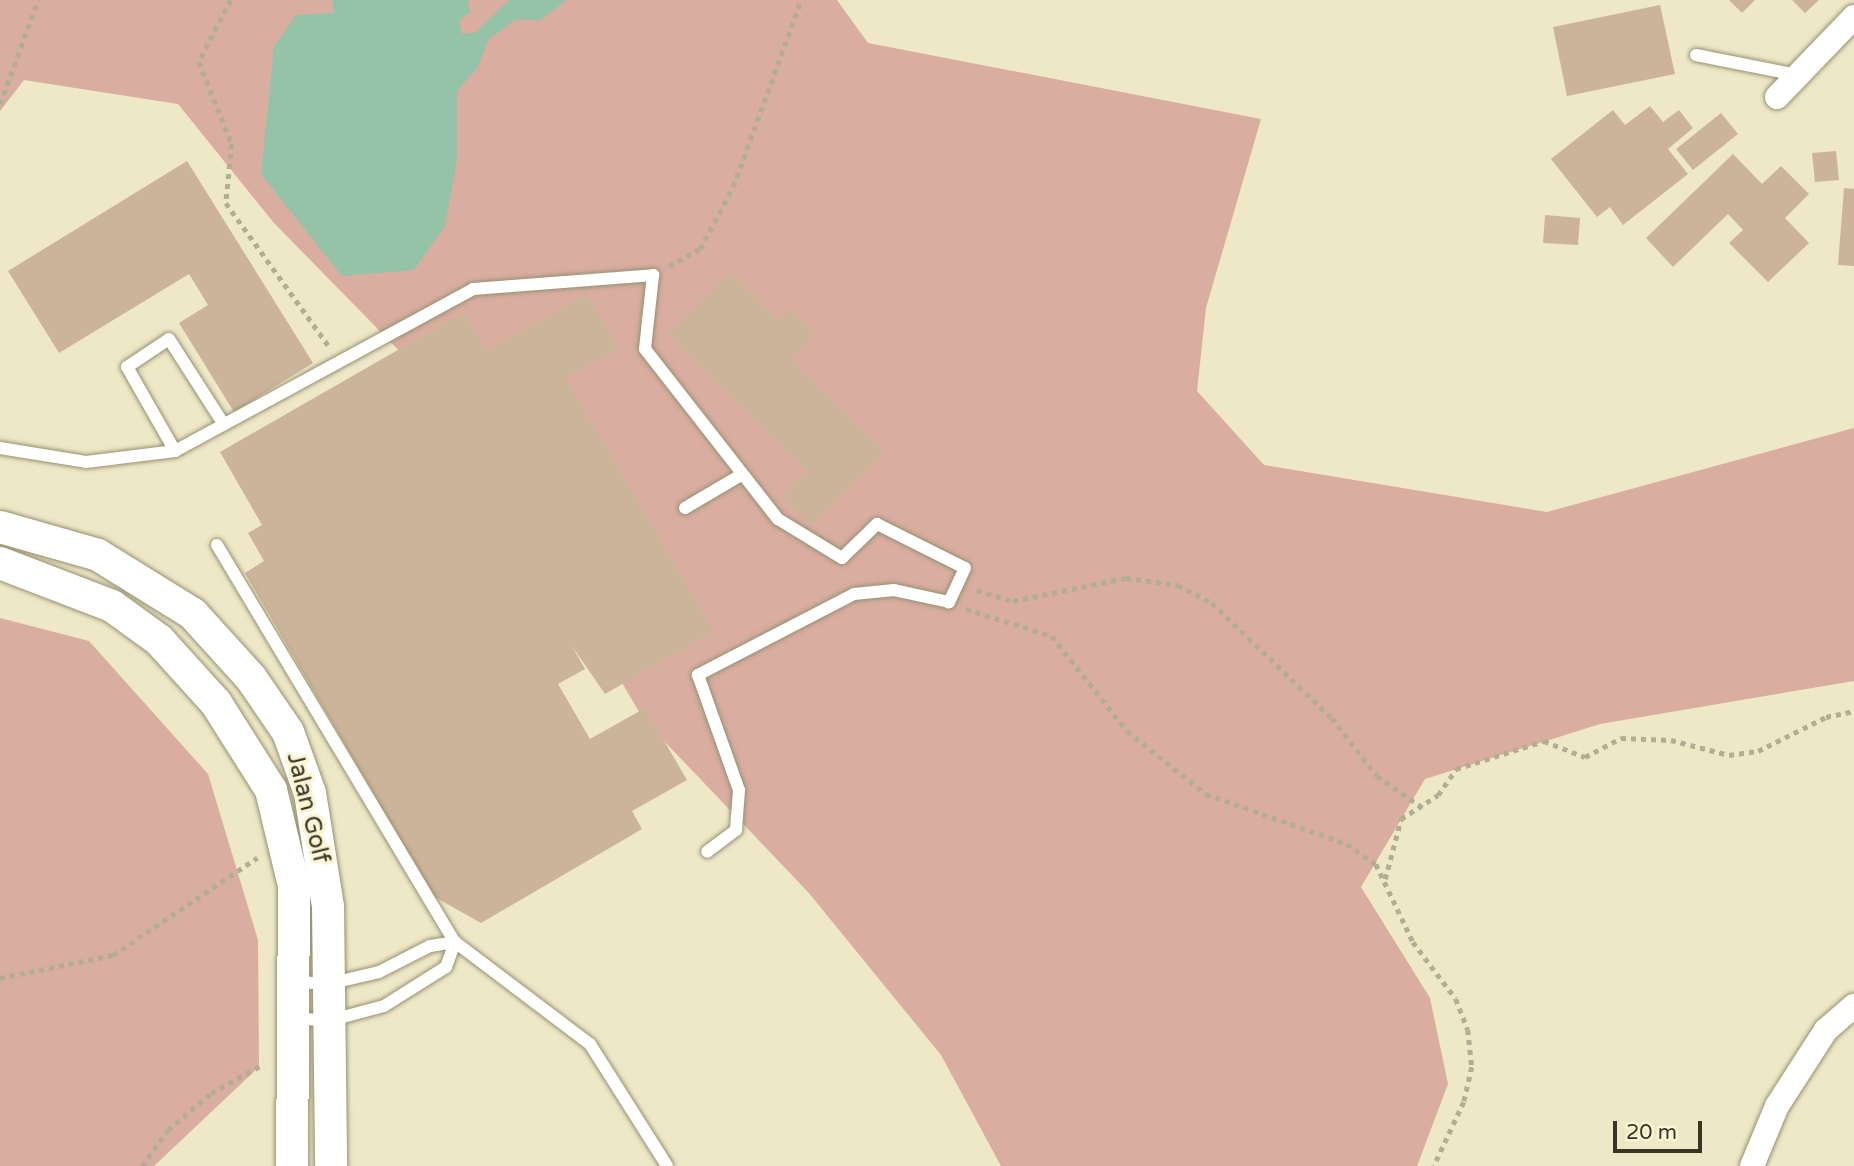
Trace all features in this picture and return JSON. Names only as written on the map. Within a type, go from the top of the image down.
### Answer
[{"type":"street","points":[[1777,97],[1854,17]]},
{"type":"street","name":"Jalan Golf","points":[[0,527],[98,555],[147,582],[193,614],[251,678],[288,732],[310,793],[328,907],[331,1166]]},
{"type":"street","name":"Jalan Golf","points":[[0,563],[85,593],[159,640],[248,746],[271,790],[288,847],[295,982],[292,1166]]},
{"type":"street","points":[[1752,1166],[1777,1107],[1826,1030],[1854,1006]]},
{"type":"lane","points":[[1696,55],[1797,75]]},
{"type":"lane","points":[[0,448],[86,462],[175,451],[473,289],[653,275],[645,349],[778,519],[842,558],[877,524],[965,568],[949,602],[894,590],[854,594],[698,675],[739,790],[736,830],[707,852]]},
{"type":"lane","points":[[175,451],[127,366],[169,339],[223,423]]},
{"type":"lane","points":[[685,508],[741,475]]},
{"type":"lane","points":[[216,545],[455,942],[590,1044],[667,1166]]},
{"type":"lane","points":[[295,982],[328,984],[379,972],[430,946],[455,942]]},
{"type":"lane","points":[[295,1018],[328,1021],[359,1017],[412,990],[446,967],[455,942]]},
{"type":"path","points":[[0,104],[38,0]]},
{"type":"path","points":[[231,0],[199,61],[232,144],[226,203],[339,361]]},
{"type":"path","points":[[653,275],[700,249],[733,187],[801,0]]},
{"type":"path","points":[[958,584],[1013,601],[1126,578],[1178,585],[1212,603],[1332,718],[1377,776],[1422,807]]},
{"type":"path","points":[[949,602],[1039,627],[1127,732],[1170,770],[1206,794],[1347,844],[1376,864],[1413,942],[1456,999],[1468,1030],[1472,1068],[1464,1102],[1434,1166]]},
{"type":"path","points":[[1385,879],[1401,818],[1422,807],[1456,769],[1544,741],[1585,757],[1621,738],[1671,740],[1729,755],[1776,745],[1826,717],[1854,711]]},
{"type":"path","points":[[0,978],[113,955],[247,861],[288,847]]},
{"type":"path","points":[[142,1166],[168,1130],[211,1093],[294,1052]]},
{"type":"shaded area","points":[[0,0],[837,0],[868,43],[1261,119],[1206,308],[1197,391],[1264,465],[1547,512],[1854,428],[1854,681],[1600,724],[1425,779],[1361,887],[1430,998],[1448,1084],[1417,1166],[1001,1166],[941,1055],[808,892],[644,720],[466,419],[274,223],[178,104],[24,80],[0,111]]},
{"type":"shaded area","points":[[332,0],[468,0],[470,12],[459,20],[462,34],[476,32],[509,0],[567,0],[540,20],[515,20],[488,40],[478,67],[457,91],[457,160],[445,226],[414,270],[342,276],[261,174],[274,47],[296,15],[334,13]]},
{"type":"shaded area","points":[[0,618],[89,641],[208,774],[258,940],[259,1067],[154,1166],[0,1166]]},
{"type":"building","points":[[1729,0],[1755,0],[1742,13]]},
{"type":"building","points":[[1792,0],[1819,0],[1805,13]]},
{"type":"building","points":[[1660,5],[1675,74],[1567,96],[1553,27]]},
{"type":"building","points":[[1650,106],[1663,122],[1679,110],[1693,128],[1668,149],[1688,174],[1623,225],[1610,207],[1597,217],[1551,159],[1613,110],[1625,125]]},
{"type":"building","points":[[1721,113],[1738,134],[1693,170],[1676,149]]},
{"type":"building","points":[[1836,151],[1839,180],[1815,182],[1812,153]]},
{"type":"building","points":[[1733,154],[1762,184],[1781,166],[1809,194],[1785,218],[1809,243],[1768,282],[1729,243],[1743,230],[1728,214],[1673,267],[1646,238]]},
{"type":"building","points":[[187,161],[313,363],[234,412],[179,323],[208,305],[189,274],[59,353],[8,271]]},
{"type":"building","points":[[1844,188],[1854,189],[1854,266],[1838,265]]},
{"type":"building","points":[[1545,215],[1580,218],[1578,245],[1543,243]]},
{"type":"building","points":[[729,272],[779,320],[791,308],[817,334],[791,359],[885,452],[811,526],[782,497],[807,471],[668,334]]},
{"type":"building","points":[[587,294],[619,348],[566,378],[714,631],[605,694],[572,646],[585,669],[558,684],[590,739],[645,708],[687,780],[632,811],[642,829],[481,923],[433,896],[245,573],[264,561],[248,533],[262,525],[220,452],[464,312],[487,351]]}]
